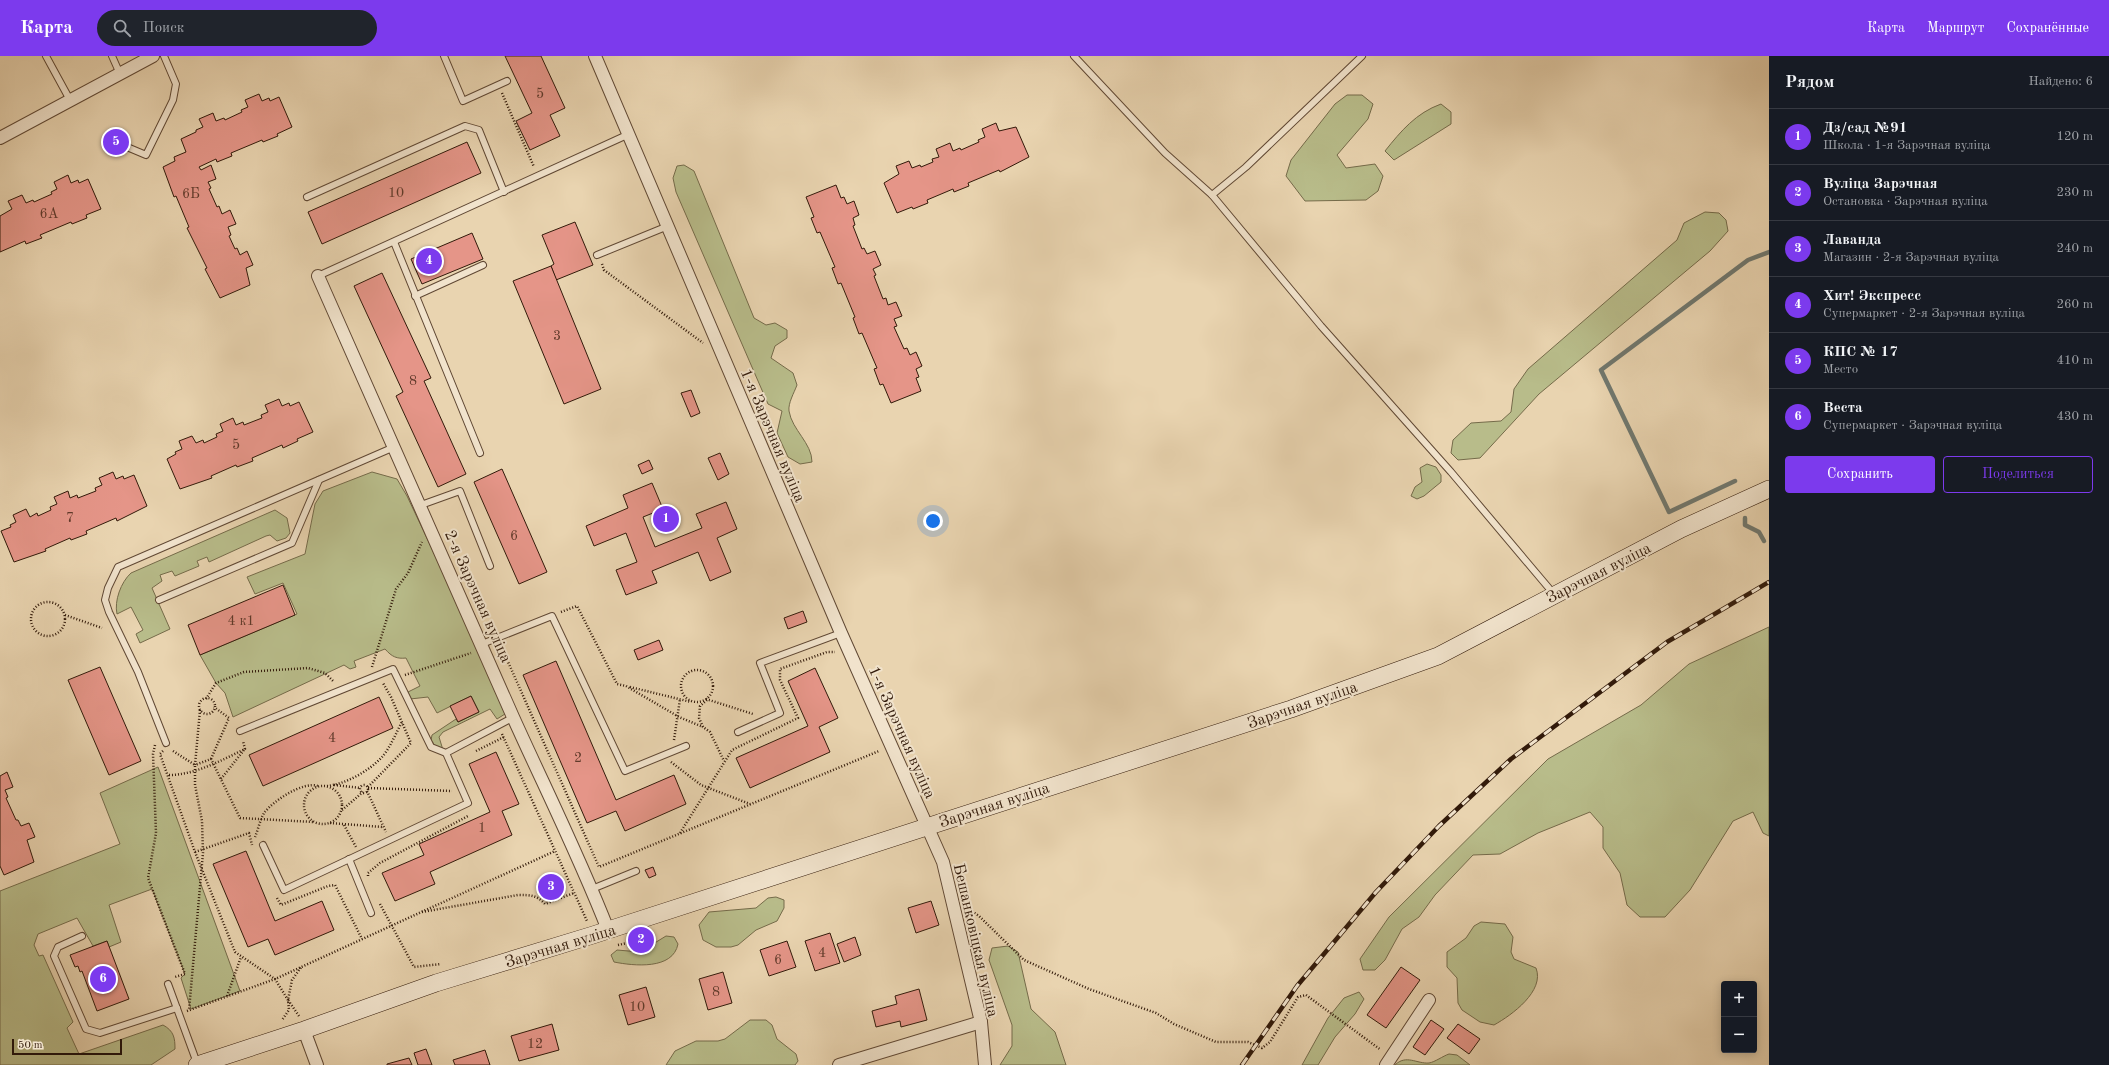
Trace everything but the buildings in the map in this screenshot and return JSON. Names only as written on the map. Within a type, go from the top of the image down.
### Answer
[{"type":"street","name":"1-я Зарэчная вуліца","points":[[595,56],[841,633],[927,826]]},
{"type":"street","points":[[0,138],[149,57]]},
{"type":"street","name":"2-я Зарэчная вуліца","points":[[318,276],[392,448],[430,526],[592,889],[608,930]]},
{"type":"street","name":"Зарэчная вуліца","points":[[197,1065],[302,1024],[608,930],[1291,709],[1438,656],[1681,529],[1769,488]]},
{"type":"street","name":"Бешанковіцкая вуліца","points":[[927,826],[943,862],[981,1022],[985,1065]]},
{"type":"street","points":[[1389,1061],[1429,1000]]},
{"type":"street","points":[[839,1065],[981,1022]]},
{"type":"street","points":[[302,1024],[317,1065]]},
{"type":"lane","points":[[46,56],[70,100]]},
{"type":"lane","points":[[112,56],[120,74]]},
{"type":"lane","points":[[127,147],[146,155],[173,100],[176,84],[164,56]]},
{"type":"lane","points":[[444,56],[463,101],[507,81]]},
{"type":"lane","points":[[1074,56],[1165,153],[1212,196],[1321,326],[1451,472],[1554,595]]},
{"type":"lane","points":[[1212,196],[1246,167],[1359,57]]},
{"type":"lane","points":[[307,197],[465,126],[478,130],[504,192]]},
{"type":"lane","points":[[318,276],[504,192],[627,134]]},
{"type":"lane","points":[[598,255],[668,226]]},
{"type":"lane","points":[[394,242],[480,453]]},
{"type":"lane","points":[[415,296],[483,265]]},
{"type":"lane","points":[[166,743],[138,672],[109,612],[105,600],[108,588],[118,567],[392,448]]},
{"type":"lane","points":[[159,600],[292,543],[319,480]]},
{"type":"lane","points":[[420,505],[460,491],[490,566]]},
{"type":"lane","points":[[483,646],[552,616],[625,771],[686,746]]},
{"type":"lane","points":[[738,732],[780,713],[760,663],[841,633]]},
{"type":"lane","points":[[240,731],[393,669],[431,747],[446,753],[468,803],[284,890],[263,845]]},
{"type":"lane","points":[[446,753],[498,724],[514,717]]},
{"type":"lane","points":[[350,859],[372,913]]},
{"type":"lane","points":[[592,889],[636,871]]},
{"type":"lane","points":[[82,936],[58,947],[54,956],[86,1029],[100,1033],[177,1008]]},
{"type":"lane","points":[[171,983],[177,1008],[197,1065]]},
{"type":"path","points":[[499,85],[538,176]]},
{"type":"path","points":[[598,255],[604,270],[704,344],[716,339]]},
{"type":"path","points":[[369,679],[396,589],[408,573],[430,526]]},
{"type":"path","points":[[65,615],[64,626],[61,630],[51,636],[43,635],[36,631],[31,621],[33,610],[42,603],[54,603],[59,605],[65,615],[102,628]]},
{"type":"path","points":[[552,616],[577,606],[617,684],[696,702],[707,699],[768,718]]},
{"type":"path","points":[[397,678],[483,646]]},
{"type":"path","points":[[501,649],[599,867],[865,756]]},
{"type":"path","points":[[342,690],[325,673],[308,668],[244,672],[216,683],[206,699],[200,703],[195,765],[195,785],[202,821],[202,868],[190,1010],[187,1016],[184,1012],[190,1010],[275,978],[303,966],[555,851]]},
{"type":"path","points":[[696,702],[691,701],[684,694],[681,684],[686,675],[691,672],[701,671],[710,677],[712,682],[712,692],[700,706],[700,718],[703,727]]},
{"type":"path","points":[[329,823],[334,820],[342,810],[368,789],[411,743],[391,697],[383,683],[375,684]]},
{"type":"path","points":[[626,686],[679,717],[703,727],[710,732],[724,762]]},
{"type":"path","points":[[675,698],[684,694]]},
{"type":"path","points":[[195,765],[211,758],[229,718],[214,707],[213,701],[206,699]]},
{"type":"path","points":[[672,751],[679,717],[680,699]]},
{"type":"path","points":[[252,845],[264,814],[278,799],[304,786],[313,784],[319,786],[332,785],[368,770],[383,757],[410,704]]},
{"type":"path","points":[[200,710],[209,714],[214,707]]},
{"type":"path","points":[[498,724],[590,928]]},
{"type":"path","points":[[240,731],[245,749]]},
{"type":"path","points":[[243,741],[250,738]]},
{"type":"path","points":[[156,743],[153,754],[156,833],[148,878],[185,974],[173,977],[171,983]]},
{"type":"path","points":[[169,775],[195,770],[245,749]]},
{"type":"path","points":[[221,779],[245,749]]},
{"type":"path","points":[[163,751],[160,754],[169,775],[184,823],[235,952],[275,978],[302,1024]]},
{"type":"path","points":[[173,751],[195,765]]},
{"type":"path","points":[[663,755],[701,785],[751,804]]},
{"type":"path","points":[[211,758],[240,818],[383,827],[368,789],[364,785],[361,788],[332,785]]},
{"type":"path","points":[[314,822],[306,816],[303,804],[308,792],[319,786]]},
{"type":"path","points":[[327,786],[333,788],[341,798],[342,810]]},
{"type":"path","points":[[361,788],[363,792]]},
{"type":"path","points":[[368,789],[462,791]]},
{"type":"path","points":[[344,824],[360,854]]},
{"type":"path","points":[[420,912],[518,895],[530,895],[539,898],[545,904],[574,893]]},
{"type":"path","points":[[951,898],[979,916],[1024,960],[1089,989],[1156,1013],[1174,1024],[1216,1042],[1248,1042],[1262,1048],[1270,1042],[1298,997],[1306,995],[1389,1061]]},
{"type":"path","points":[[391,926],[414,967],[431,966]]},
{"type":"path","points":[[227,996],[241,957]]},
{"type":"path","points":[[279,1025],[289,1010],[288,1000],[292,980],[303,966]]},
{"type":"green space","points":[[1347,95],[1362,95],[1373,104],[1368,119],[1337,155],[1346,168],[1375,164],[1383,176],[1378,191],[1366,200],[1305,201],[1286,176],[1291,160],[1335,104]]},
{"type":"green space","points":[[1441,104],[1451,112],[1451,124],[1394,160],[1385,151],[1410,123],[1424,112]]},
{"type":"green space","points":[[684,165],[694,171],[754,318],[766,325],[775,323],[787,330],[787,338],[775,346],[771,358],[793,373],[797,385],[790,401],[789,411],[794,424],[809,449],[812,462],[800,464],[788,457],[777,433],[782,411],[768,404],[676,192],[673,178],[677,166]]},
{"type":"green space","points":[[1705,212],[1719,213],[1726,220],[1728,231],[1710,251],[1539,394],[1480,458],[1458,460],[1451,453],[1453,440],[1471,423],[1501,421],[1511,412],[1514,389],[1528,369],[1677,240],[1684,223]]},
{"type":"green space","points":[[1427,464],[1436,467],[1441,475],[1441,482],[1424,496],[1417,499],[1411,496],[1415,487],[1422,482],[1420,468]]},
{"type":"green space","points":[[372,472],[397,479],[407,496],[469,627],[505,714],[497,719],[490,709],[443,732],[439,737],[443,750],[436,747],[431,740],[432,735],[456,719],[458,722],[479,712],[471,696],[437,713],[428,697],[410,699],[408,692],[420,686],[406,658],[395,657],[385,649],[354,661],[356,667],[350,669],[344,665],[233,717],[225,693],[216,683],[200,655],[297,614],[283,583],[255,594],[247,577],[305,554],[315,504],[323,491]]},
{"type":"green space","points":[[275,510],[287,518],[290,533],[286,538],[277,541],[270,535],[266,536],[209,562],[207,557],[197,561],[199,566],[175,576],[172,571],[160,575],[162,581],[152,588],[170,629],[140,643],[136,634],[143,630],[131,607],[117,614],[116,609],[117,598],[121,586],[131,573]]},
{"type":"green space","points":[[1769,627],[1769,836],[1763,833],[1753,812],[1733,821],[1690,890],[1665,917],[1640,917],[1627,905],[1620,873],[1603,848],[1603,827],[1590,812],[1538,833],[1500,854],[1473,855],[1435,895],[1419,917],[1402,929],[1385,960],[1375,970],[1363,970],[1360,959],[1389,917],[1548,759],[1641,705],[1689,664]]},
{"type":"green space","points":[[158,767],[240,991],[191,1009],[181,978],[185,974],[152,889],[109,905],[121,942],[109,947],[107,941],[93,946],[77,918],[38,934],[34,945],[39,956],[43,955],[73,1022],[67,1028],[79,1054],[163,1025],[172,1032],[175,1041],[175,1049],[151,1065],[0,1065],[0,891],[120,844],[100,793]]},
{"type":"green space","points":[[776,897],[784,900],[784,908],[777,921],[756,930],[738,945],[731,947],[716,947],[703,940],[699,925],[709,912],[756,908],[768,898]]},
{"type":"green space","points":[[1481,922],[1505,924],[1513,937],[1511,952],[1514,959],[1536,968],[1538,977],[1531,994],[1518,1009],[1494,1025],[1480,1022],[1462,1010],[1458,1003],[1457,978],[1447,967],[1447,952],[1466,938],[1474,926]]},
{"type":"green space","points":[[666,936],[674,937],[678,944],[675,952],[669,958],[661,962],[632,965],[614,962],[611,955],[617,950],[640,952]]},
{"type":"green space","points":[[1008,946],[1018,952],[1031,1009],[1055,1032],[1066,1065],[1000,1065],[1012,1046],[1012,1025],[989,960],[992,948]]},
{"type":"green space","points":[[1359,992],[1364,999],[1355,1014],[1335,1037],[1318,1065],[1302,1065],[1328,1018],[1344,998]]},
{"type":"green space","points":[[750,1020],[766,1020],[772,1025],[777,1039],[796,1054],[798,1061],[795,1065],[666,1065],[675,1051],[696,1041],[718,1041],[725,1039]]},
{"type":"green space","points":[[1449,1054],[1457,1055],[1470,1065],[1395,1065],[1403,1060],[1429,1063]]},
{"type":"waterway","points":[[1735,481],[1669,512],[1601,370],[1748,260],[1769,252]]},
{"type":"waterway","points":[[1745,518],[1745,525],[1759,532],[1764,541]]},
{"type":"railway","points":[[1242,1065],[1297,986],[1376,892],[1439,826],[1511,759],[1667,642],[1769,582]]},
{"type":"place","name":"КПС № 17","points":[[116,142]]},
{"type":"place","name":"Хит! Экспресс","points":[[429,261]]},
{"type":"place","name":"Дз/сад №91","points":[[666,519]]},
{"type":"place","name":"Лаванда","points":[[551,887]]},
{"type":"place","name":"Вуліца Зарэчная","points":[[641,940]]},
{"type":"place","name":"Веста","points":[[103,979]]}]
